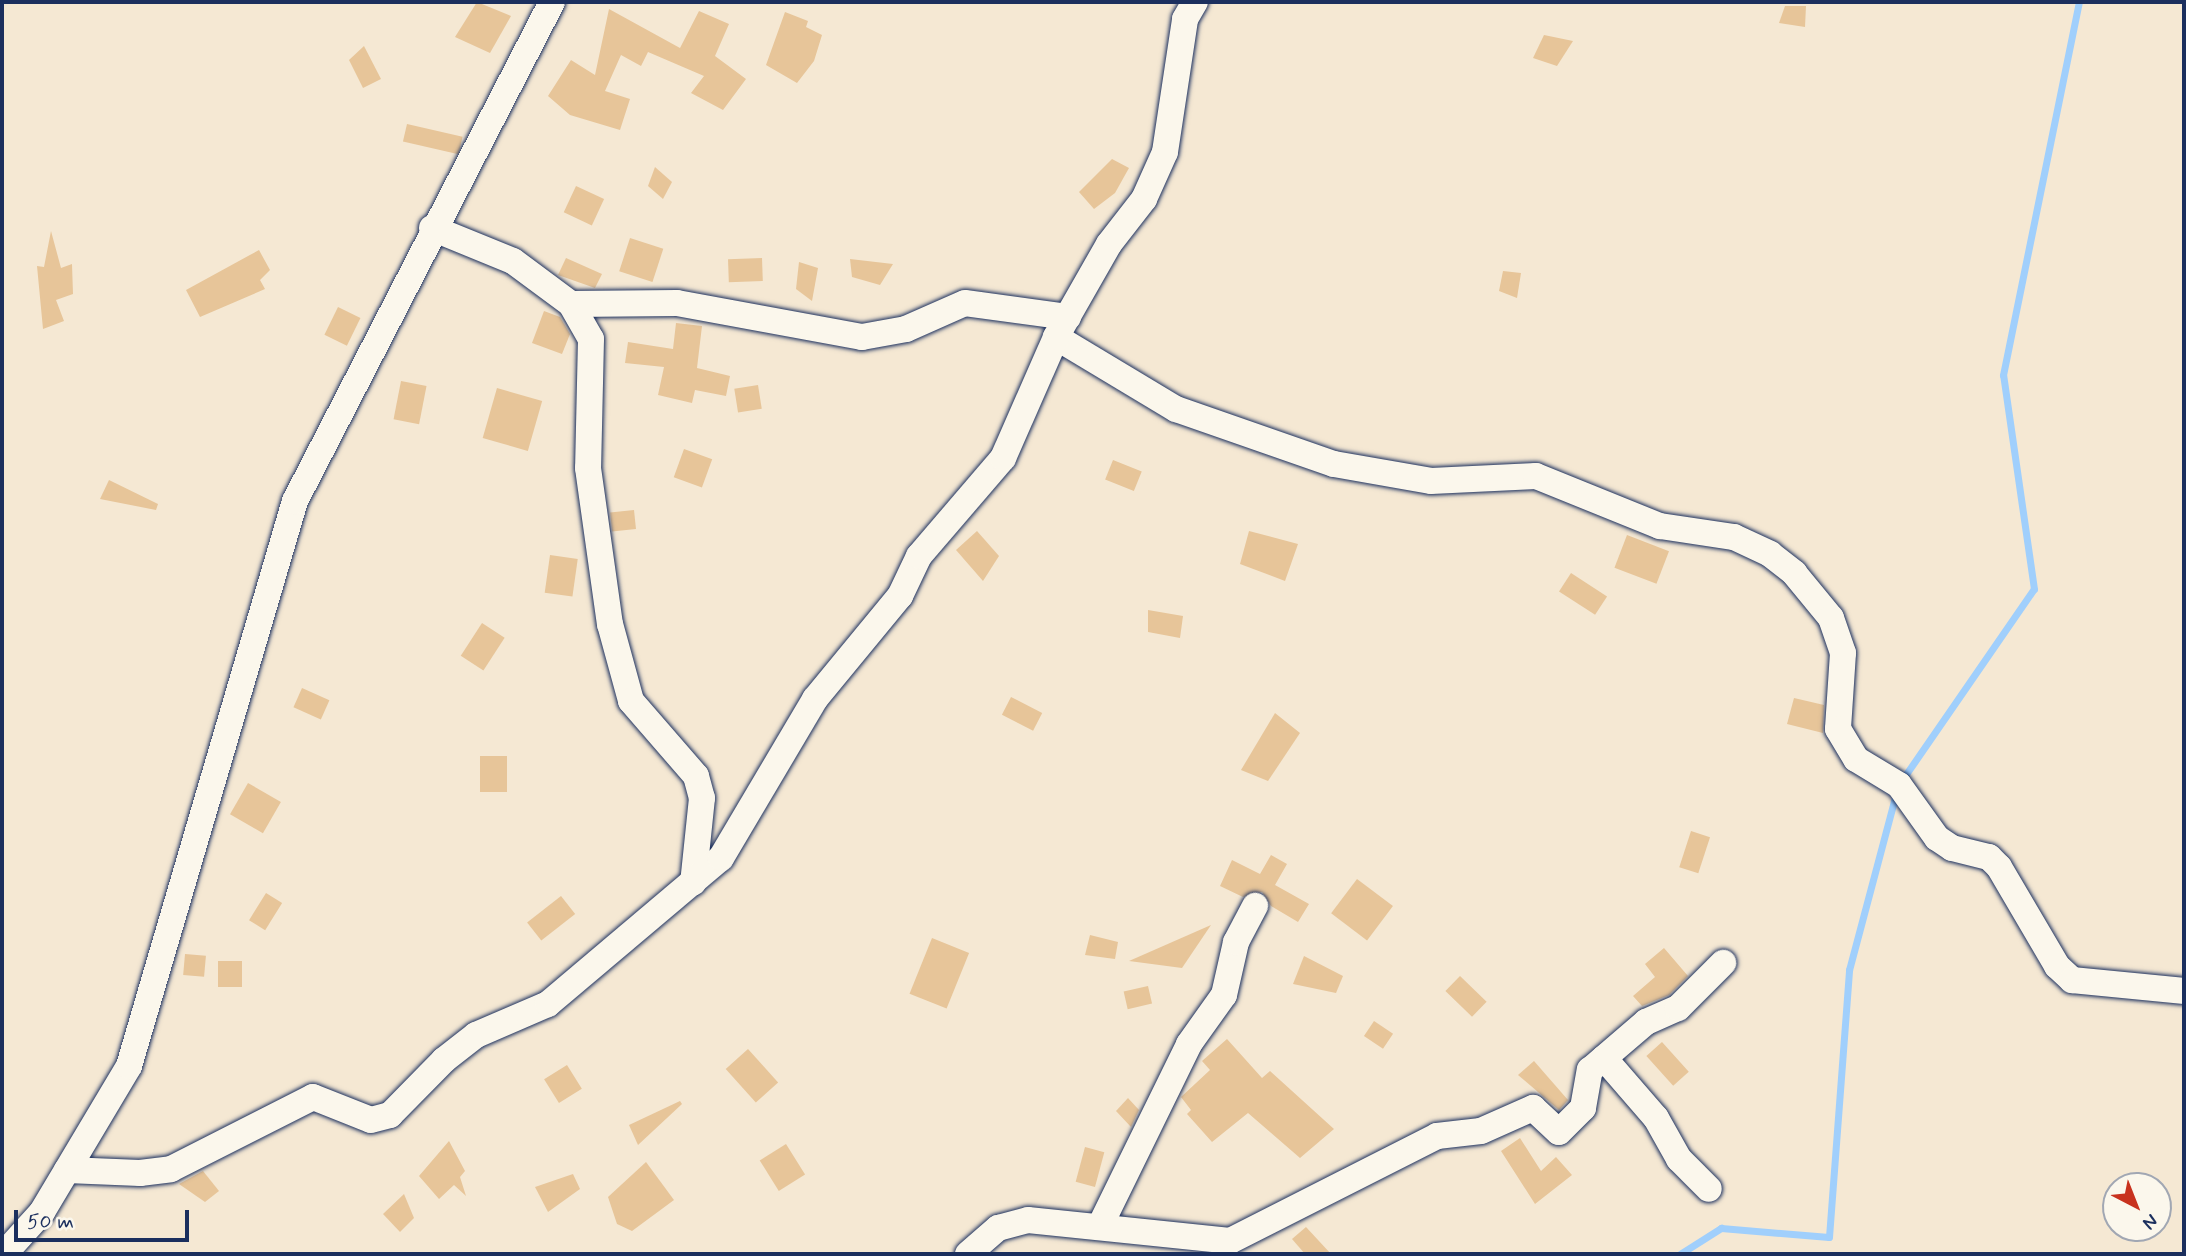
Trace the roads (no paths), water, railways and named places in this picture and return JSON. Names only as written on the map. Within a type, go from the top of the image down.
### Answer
[{"type":"street","points":[[4,1254],[42,1212],[129,1066],[295,501],[432,228],[552,2]]},
{"type":"street","points":[[67,1170],[139,1173],[171,1168],[313,1097],[371,1120],[390,1115],[476,1035],[548,1004],[721,858],[747,823],[815,699],[845,657],[900,596],[919,556],[1003,458],[1062,327],[1109,244],[1144,199],[1165,152],[1185,19],[1195,2]]},
{"type":"street","points":[[432,228],[513,261],[571,304],[591,339],[588,468],[610,624],[631,701],[696,776],[702,798],[693,883]]},
{"type":"street","points":[[571,304],[677,303],[862,337],[906,329],[964,303],[1062,327],[1176,409],[1334,464],[1431,481],[1536,476],[1660,526],[1734,537],[1770,554],[1794,573],[1831,618],[1843,653],[1838,729],[1856,759],[1899,785],[1937,838],[1952,849],[1989,857],[1998,867],[2057,966],[2072,980],[2184,991]]},
{"type":"street","points":[[1101,1224],[1189,1044],[1224,995],[1236,942],[1255,906]]},
{"type":"street","points":[[968,1254],[998,1228],[1028,1220],[1101,1224],[1146,1235],[1230,1241],[1289,1216],[1390,1155],[1437,1136],[1481,1131],[1533,1108],[1559,1132],[1583,1108],[1590,1070],[1646,1022],[1678,1008],[1723,963]]},
{"type":"street","points":[[1604,1058],[1656,1118],[1679,1158],[1709,1189]]},
{"type":"waterway","points":[[1902,780],[2034,589],[2003,375],[2079,2]]},
{"type":"waterway","points":[[1680,1254],[1721,1228],[1829,1237],[1849,970],[1896,793]]}]
